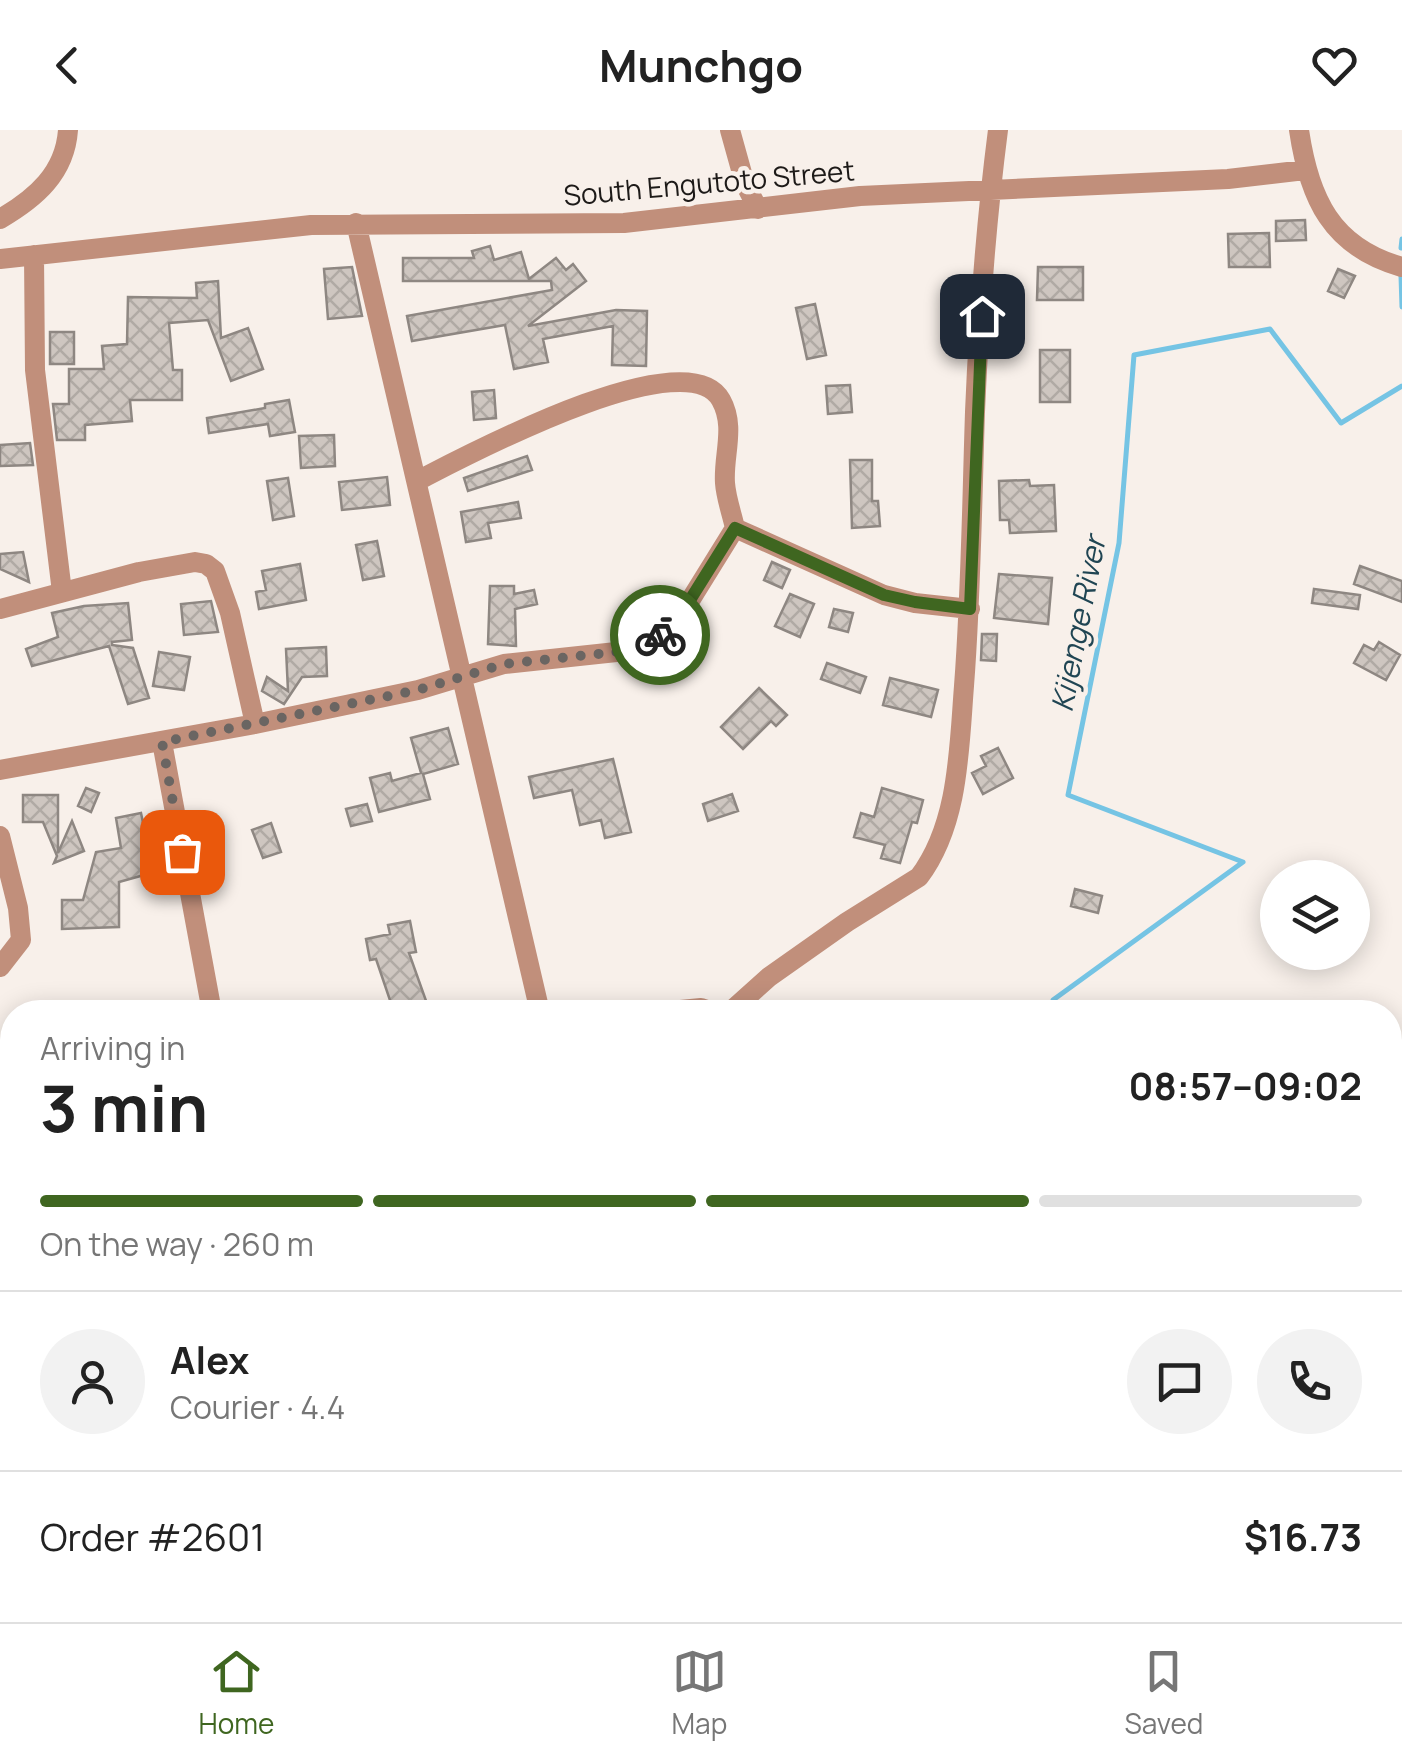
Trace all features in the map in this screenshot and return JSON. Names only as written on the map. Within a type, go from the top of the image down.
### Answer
[{"type":"street","points":[[0,218],[32,197],[59,170],[68,130]]},
{"type":"street","points":[[730,130],[744,184],[758,209]]},
{"type":"street","points":[[743,1000],[847,922],[909,885],[927,866],[948,816],[957,770],[970,609],[976,408],[998,130]]},
{"type":"street","points":[[1299,130],[1305,170],[1321,209],[1363,253],[1402,267]]},
{"type":"street","name":"South Engutoto Street","points":[[0,260],[356,223],[624,222],[860,196],[1228,179],[1305,170]]},
{"type":"street","points":[[356,223],[537,1000]]},
{"type":"street","points":[[34,255],[36,370],[62,592]]},
{"type":"street","points":[[0,770],[255,724],[461,679],[504,664],[628,651],[652,641],[690,600],[735,528],[726,488],[729,420],[720,396],[707,386],[689,381],[662,382],[616,394],[515,432],[417,481]]},
{"type":"street","points":[[735,528],[884,595],[970,609]]},
{"type":"street","points":[[0,610],[170,565],[206,564],[214,571],[230,613],[255,724]]},
{"type":"street","points":[[162,742],[210,1000]]},
{"type":"street","points":[[0,836],[18,908],[21,940],[0,967]]},
{"type":"building","points":[[1305,220],[1306,240],[1276,241],[1276,221]]},
{"type":"building","points":[[1269,233],[1270,267],[1229,267],[1228,234]]},
{"type":"building","points":[[490,246],[494,260],[521,252],[529,279],[556,258],[566,270],[573,264],[586,281],[528,326],[616,310],[647,311],[646,366],[612,365],[613,326],[543,339],[548,362],[514,369],[505,325],[412,341],[407,316],[552,290],[551,281],[403,281],[403,258],[474,258],[472,251]]},
{"type":"building","points":[[352,267],[362,316],[328,319],[324,269]]},
{"type":"building","points":[[1038,267],[1083,267],[1083,300],[1037,300]]},
{"type":"building","points":[[1338,269],[1355,276],[1344,298],[1328,291]]},
{"type":"building","points":[[218,281],[221,338],[248,328],[263,369],[231,381],[208,320],[169,323],[173,370],[182,370],[182,400],[130,400],[132,421],[85,425],[85,440],[57,440],[53,404],[69,404],[69,369],[104,369],[102,346],[127,344],[128,297],[197,298],[196,283]]},
{"type":"building","points":[[815,304],[826,355],[807,359],[796,308]]},
{"type":"building","points":[[50,332],[74,332],[74,364],[50,364]]},
{"type":"building","points":[[1040,350],[1070,350],[1070,402],[1040,402]]},
{"type":"building","points":[[850,385],[852,412],[828,414],[826,386]]},
{"type":"building","points":[[494,390],[496,418],[474,420],[472,392]]},
{"type":"building","points":[[289,400],[295,432],[270,436],[268,424],[209,433],[207,418]]},
{"type":"building","points":[[334,435],[335,466],[301,468],[299,436]]},
{"type":"building","points":[[30,443],[33,465],[0,466],[0,445]]},
{"type":"building","points":[[527,456],[532,470],[468,491],[464,478]]},
{"type":"building","points":[[850,460],[872,460],[872,501],[878,501],[880,526],[852,528]]},
{"type":"building","points":[[387,477],[390,505],[342,510],[339,482]]},
{"type":"building","points":[[288,478],[294,516],[273,520],[267,481]]},
{"type":"building","points":[[1029,480],[1030,486],[1054,485],[1056,531],[1010,533],[1009,520],[1000,520],[999,481]]},
{"type":"building","points":[[518,502],[521,518],[488,523],[491,538],[466,542],[461,512]]},
{"type":"building","points":[[377,541],[384,576],[363,580],[356,545]]},
{"type":"building","points":[[23,552],[29,582],[0,569],[0,554]]},
{"type":"building","points":[[772,562],[790,570],[782,588],[764,580]]},
{"type":"building","points":[[300,564],[306,600],[259,609],[256,592],[266,590],[262,571]]},
{"type":"building","points":[[1360,566],[1402,581],[1402,602],[1354,584]]},
{"type":"building","points":[[999,574],[1052,578],[1048,624],[994,618]]},
{"type":"building","points":[[490,586],[514,586],[514,594],[534,590],[537,604],[515,609],[516,646],[488,644]]},
{"type":"building","points":[[1314,589],[1360,595],[1358,609],[1312,603]]},
{"type":"building","points":[[790,594],[814,604],[800,637],[775,626]]},
{"type":"building","points":[[211,601],[218,632],[184,635],[181,604]]},
{"type":"building","points":[[128,603],[132,640],[112,645],[133,648],[149,698],[128,704],[109,646],[32,666],[26,649],[58,637],[52,613]]},
{"type":"building","points":[[834,609],[853,613],[848,632],[829,627]]},
{"type":"building","points":[[982,634],[997,634],[996,661],[981,660]]},
{"type":"building","points":[[1379,642],[1400,655],[1386,680],[1354,663],[1364,645],[1374,650]]},
{"type":"building","points":[[326,647],[327,676],[302,677],[284,704],[262,691],[267,677],[288,691],[286,649]]},
{"type":"building","points":[[159,652],[190,657],[184,690],[153,686]]},
{"type":"building","points":[[827,663],[866,677],[860,693],[821,679]]},
{"type":"building","points":[[890,678],[938,690],[931,717],[883,705]]},
{"type":"building","points":[[759,688],[787,715],[776,726],[771,721],[743,749],[721,727]]},
{"type":"building","points":[[448,728],[458,764],[423,774],[430,799],[379,812],[370,778],[390,773],[392,781],[421,773],[411,738]]},
{"type":"building","points":[[998,748],[1013,778],[983,794],[972,773],[986,766],[981,756]]},
{"type":"building","points":[[613,759],[631,832],[605,838],[601,820],[580,825],[572,790],[534,798],[529,777]]},
{"type":"building","points":[[86,788],[99,793],[91,812],[78,806]]},
{"type":"building","points":[[882,788],[923,800],[900,863],[881,858],[885,845],[854,837],[861,813],[874,817]]},
{"type":"building","points":[[732,794],[738,811],[708,821],[703,804]]},
{"type":"building","points":[[23,795],[58,795],[58,853],[72,821],[84,851],[54,863],[57,856],[43,822],[23,822]]},
{"type":"building","points":[[367,804],[372,821],[351,826],[346,809]]},
{"type":"building","points":[[141,813],[149,852],[165,848],[169,868],[119,882],[119,927],[62,929],[62,900],[83,900],[96,852],[121,848],[116,818]]},
{"type":"building","points":[[271,823],[281,852],[263,858],[252,830]]},
{"type":"building","points":[[1075,889],[1102,896],[1098,913],[1071,906]]},
{"type":"building","points":[[410,921],[416,952],[409,953],[426,1000],[390,1000],[376,959],[370,960],[366,939],[390,934],[388,925]]},
{"type":"waterway","name":"Kijenge River","points":[[1401,248],[1402,239]]},
{"type":"waterway","name":"Kijenge River","points":[[1401,276],[1402,307]]},
{"type":"waterway","name":"Kijenge River","points":[[1053,1000],[1243,862],[1068,795],[1119,543],[1134,355],[1270,329],[1341,423],[1402,386]]},
{"type":"way so far","points":[[182,852],[162,742],[418,690],[504,664],[635,650],[660,635]]},
{"type":"route","points":[[660,635],[690,600],[735,528],[884,595],[970,609],[982,316]]}]
